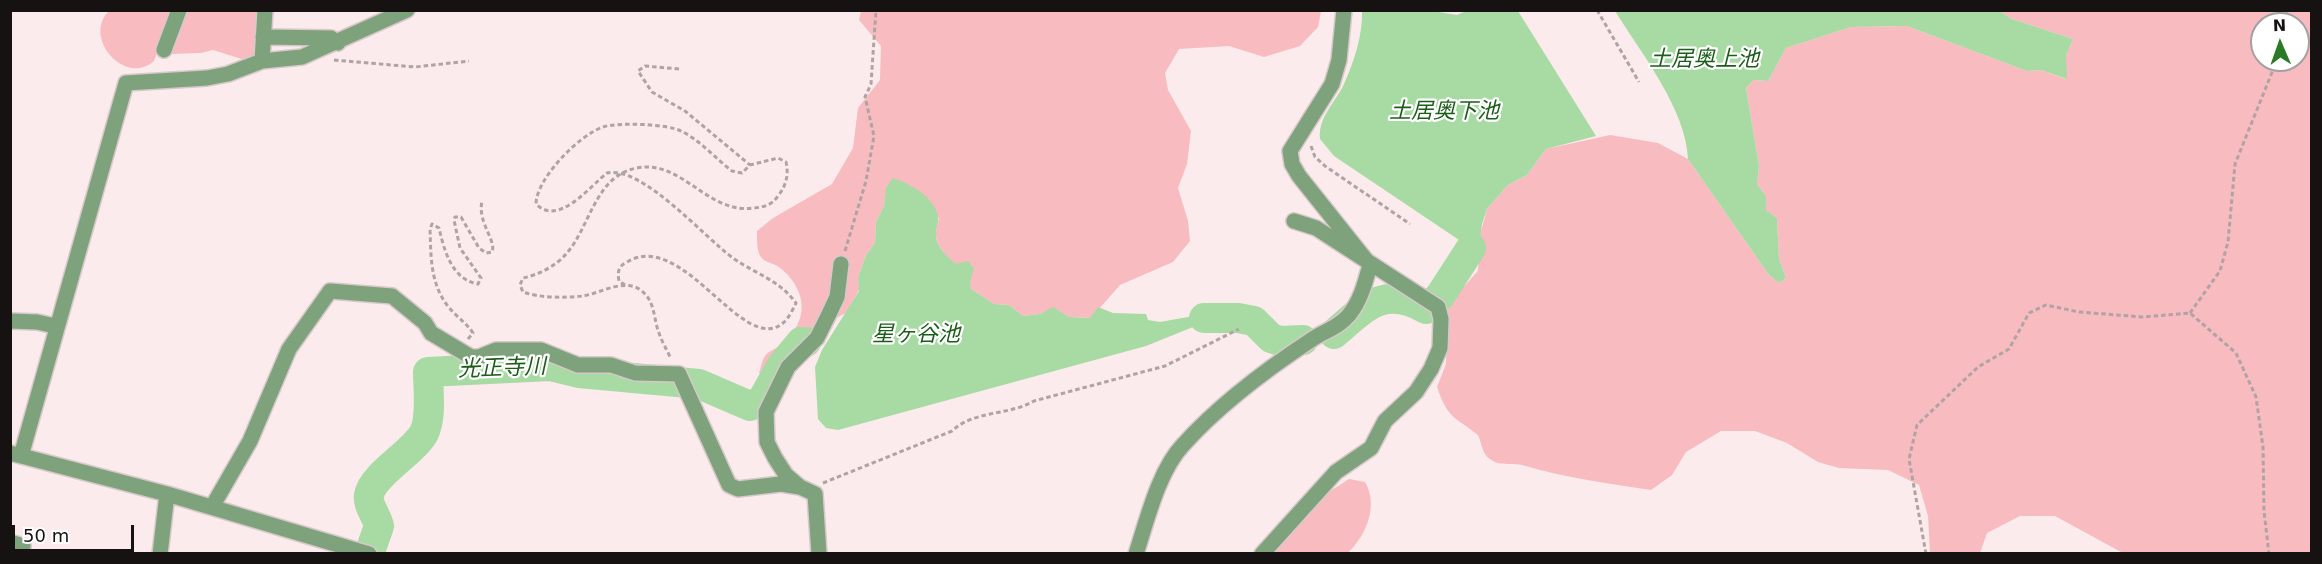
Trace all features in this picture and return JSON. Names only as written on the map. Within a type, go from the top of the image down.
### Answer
[{"type":"street","points":[[164,50],[179,10]]},
{"type":"street","points":[[262,61],[266,10]]},
{"type":"street","points":[[369,554],[167,494],[13,454],[55,326],[126,83],[207,78],[228,74],[262,61],[302,57],[338,43],[406,10]]},
{"type":"street","points":[[1344,10],[1339,60],[1332,84],[1290,151],[1292,164],[1345,236],[1370,265]]},
{"type":"street","points":[[263,37],[332,38],[338,43]]},
{"type":"street","points":[[1262,554],[1335,472],[1371,448],[1385,421],[1416,392],[1431,369],[1440,348],[1441,319],[1431,303],[1316,228],[1294,221]]},
{"type":"street","points":[[819,554],[816,500],[806,489],[786,475],[767,442],[766,412],[788,367],[817,338],[837,297],[842,264]]},
{"type":"street","points":[[1136,554],[1169,462],[1183,445],[1253,382],[1348,316],[1360,298],[1370,265]]},
{"type":"street","points":[[212,507],[250,441],[289,348],[330,291],[392,296],[425,323],[430,333],[471,357],[480,357],[496,350],[541,350],[578,365],[611,365],[635,373],[679,374],[729,485],[738,489],[781,484],[806,489]]},
{"type":"street","points":[[10,321],[37,322],[55,326]]},
{"type":"street","points":[[160,554],[167,494]]},
{"type":"path","points":[[842,264],[866,181],[874,136],[865,97],[871,84],[876,10]]},
{"type":"path","points":[[1597,10],[1639,82]]},
{"type":"path","points":[[302,57],[415,67],[469,61]]},
{"type":"path","points":[[679,69],[645,66],[638,71],[652,92],[685,111],[750,165]]},
{"type":"path","points":[[2190,313],[2220,271],[2228,242],[2235,164],[2272,72]]},
{"type":"path","points":[[1310,117],[1310,142],[1316,156],[1325,166],[1410,224]]},
{"type":"path","points":[[625,285],[583,296],[544,296],[523,292],[520,285],[523,278],[546,269],[566,254],[602,192],[610,183],[625,173],[635,168],[660,169],[730,208],[747,209],[766,206],[776,199],[785,185],[788,170],[786,162],[778,158],[750,165],[742,173],[732,171],[682,131],[670,127],[606,126],[594,130],[540,183],[536,204],[551,211],[586,194],[607,173],[625,173],[667,200],[733,258],[784,287],[796,303],[783,323],[767,328],[744,320],[718,301],[700,282],[663,257],[649,255],[632,259],[620,266],[617,273],[619,281],[638,288],[646,294],[659,334],[679,374]]},
{"type":"path","points":[[461,336],[468,339],[473,333],[448,306],[436,286],[432,271],[430,229],[432,224],[439,228],[446,256],[458,273],[472,283],[478,284],[481,278],[460,248],[454,220],[455,217],[461,217],[479,248],[486,253],[492,252],[493,243],[483,225],[482,201]]},
{"type":"path","points":[[1926,554],[1909,459],[1917,425],[1978,367],[2009,349],[2029,313],[2037,307],[2046,305],[2079,312],[2143,316],[2190,313],[2236,353],[2256,397],[2264,447],[2264,511],[2269,554]]},
{"type":"path","points":[[806,489],[952,431],[962,421],[1023,407],[1034,401],[1165,366],[1239,329]]},
{"type":"shaded area","points":[[109,11],[174,11],[154,61],[143,67],[131,68],[110,55],[101,33],[102,22]]},
{"type":"shaded area","points":[[182,11],[262,11],[259,58],[245,60],[213,50],[201,53],[169,54]]},
{"type":"shaded area","points":[[861,11],[1321,11],[1318,27],[1300,46],[1264,57],[1229,46],[1179,49],[1165,73],[1168,90],[1191,131],[1187,164],[1178,188],[1188,221],[1190,241],[1173,262],[1120,285],[1091,318],[1069,317],[1053,308],[1040,314],[1023,316],[1009,305],[994,304],[971,289],[965,275],[939,245],[936,230],[939,218],[887,188],[884,206],[876,222],[875,243],[866,255],[858,278],[859,290],[846,313],[816,328],[797,341],[770,379],[759,373],[763,360],[766,354],[789,337],[802,311],[799,292],[794,283],[781,268],[761,257],[757,244],[757,231],[773,218],[832,184],[853,148],[858,108],[880,80],[881,46],[859,20]]},
{"type":"shaded area","points":[[1999,11],[2311,11],[2311,553],[2123,553],[2055,516],[2020,516],[1987,533],[1980,553],[1930,553],[1928,516],[1919,485],[1888,470],[1839,468],[1818,462],[1787,443],[1755,431],[1721,431],[1686,452],[1672,475],[1651,490],[1570,477],[1518,464],[1502,464],[1494,461],[1485,454],[1478,435],[1448,411],[1437,387],[1446,364],[1447,305],[1478,271],[1480,235],[1487,209],[1508,185],[1527,175],[1546,149],[1610,135],[1658,143],[1688,159],[1769,275],[1779,283],[1786,278],[1779,259],[1777,218],[1766,210],[1766,196],[1757,184],[1759,166],[1746,88],[1754,80],[1768,81],[1786,48],[1851,27],[1907,26],[2027,71],[2041,70],[2066,79],[2066,56],[2073,39],[2012,19]]},
{"type":"shaded area","points":[[1349,479],[1365,482],[1369,491],[1371,510],[1365,529],[1348,553],[1271,554],[1321,497]]},
{"type":"water","name":"土居奥下池","points":[[1362,11],[1432,11],[1457,15],[1466,11],[1518,11],[1596,136],[1546,149],[1527,175],[1508,185],[1487,209],[1482,224],[1479,248],[1471,248],[1334,156],[1320,139],[1324,117],[1344,84],[1354,57],[1361,29]]},
{"type":"water","name":"土居奥上池","points":[[1615,11],[1999,11],[2012,19],[2073,39],[2066,56],[2067,79],[2041,70],[2027,71],[1907,26],[1851,27],[1786,48],[1768,81],[1754,80],[1746,88],[1759,166],[1757,184],[1766,196],[1766,210],[1777,218],[1779,259],[1786,278],[1779,283],[1769,275],[1688,159],[1685,140],[1671,101]]},
{"type":"water","name":"星ヶ谷池","points":[[893,178],[914,188],[932,203],[938,216],[936,238],[940,247],[956,264],[968,261],[974,269],[970,281],[971,289],[994,304],[1009,305],[1023,316],[1040,314],[1053,307],[1069,317],[1090,318],[1098,307],[1113,313],[1146,314],[1148,320],[1160,322],[1199,315],[1204,318],[1203,323],[1146,346],[838,430],[826,428],[818,419],[815,367],[822,350],[859,291],[858,278],[866,255],[875,243],[876,222],[884,206],[886,188]]},
{"type":"waterway","points":[[1334,334],[1366,308],[1387,299],[1411,302],[1426,309],[1440,296],[1471,248]]},
{"type":"waterway","points":[[1204,318],[1238,318],[1254,321],[1271,338],[1280,341],[1303,340]]},
{"type":"waterway","name":"光正寺川","points":[[372,546],[379,526],[369,503],[369,495],[378,479],[411,449],[424,433],[429,411],[428,372],[550,366],[579,373],[699,384],[750,406],[761,402],[782,365],[801,342],[806,342]]}]
